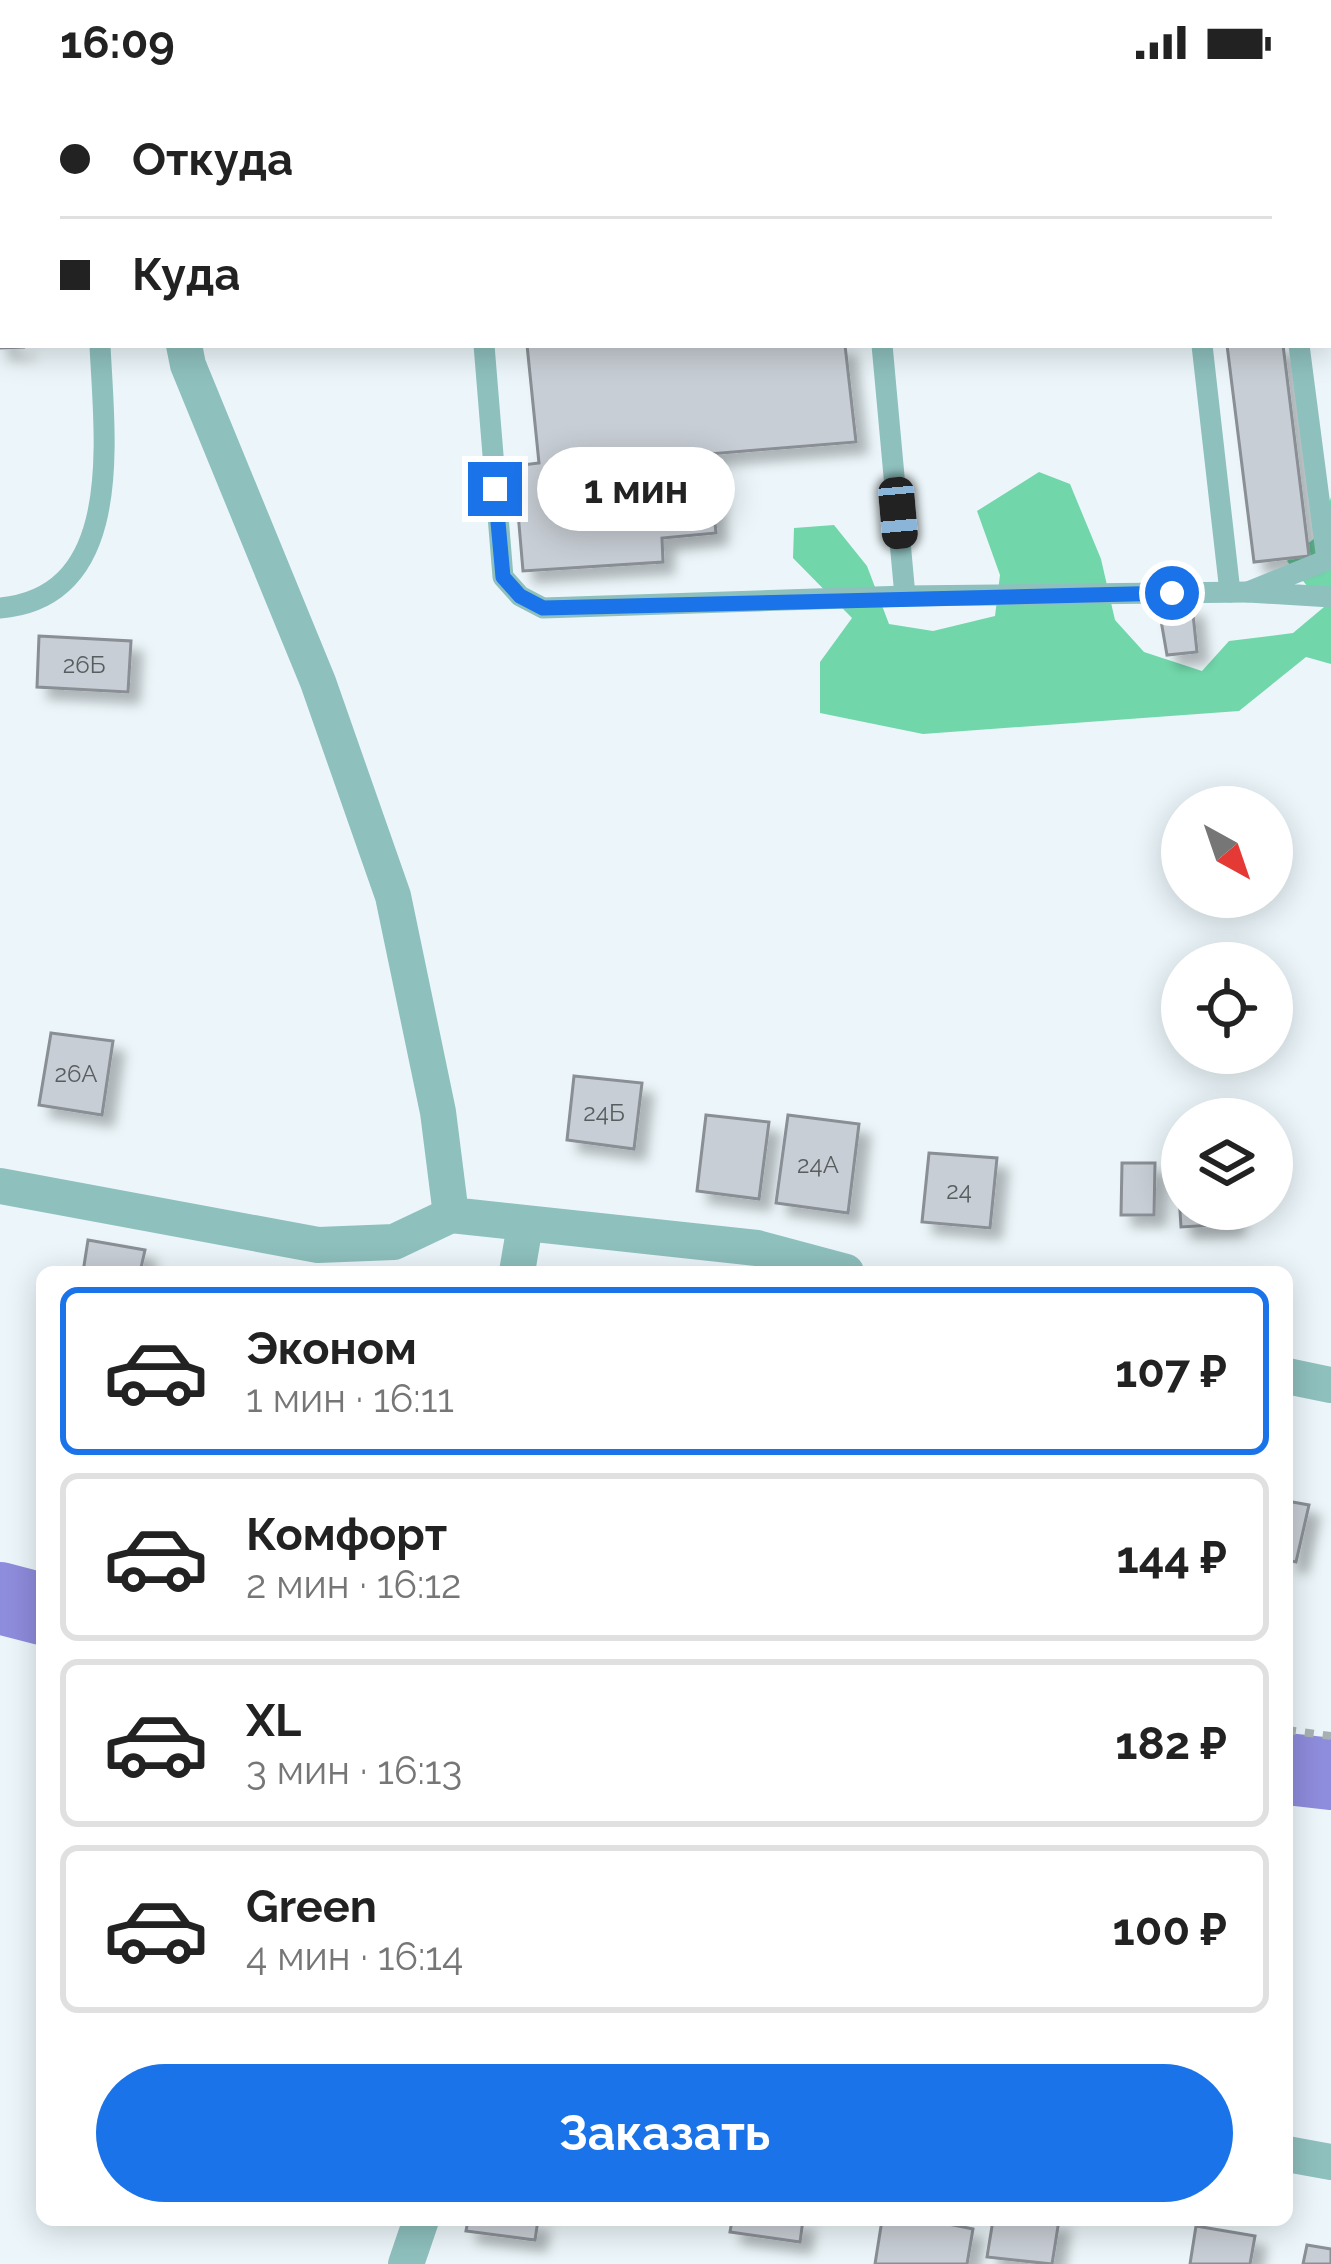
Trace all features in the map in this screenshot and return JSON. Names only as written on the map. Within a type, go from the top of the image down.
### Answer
[{"type":"street","points":[[185,348],[318,682],[394,896],[438,1112],[451,1215]]},
{"type":"street","points":[[0,1186],[318,1245],[394,1242],[451,1215],[757,1248],[824,1266]]},
{"type":"street","points":[[518,1266],[525,1225]]},
{"type":"street","points":[[1293,1377],[1331,1385]]},
{"type":"street","points":[[1293,2155],[1331,2162]]},
{"type":"street","points":[[406,2264],[419,2226]]},
{"type":"lane","points":[[0,608],[27,606],[63,585],[86,550],[101,513],[100,348]]},
{"type":"lane","points":[[484,348],[503,577],[520,596],[543,608],[905,596],[1239,592],[1331,597]]},
{"type":"lane","points":[[882,348],[905,596]]},
{"type":"lane","points":[[1202,348],[1239,592]]},
{"type":"lane","points":[[1239,592],[1327,560],[1299,348]]},
{"type":"path","points":[[1293,1731],[1331,1736]]},
{"type":"green space","points":[[1039,472],[1070,484],[1101,559],[1115,620],[1144,652],[1202,671],[1229,641],[1293,633],[1324,607],[1287,561],[1322,532],[1331,497],[1331,664],[1306,657],[1239,711],[923,734],[820,713],[820,662],[852,618],[793,558],[794,528],[834,525],[867,566],[889,624],[933,631],[995,616],[1000,575],[977,511]]},
{"type":"building","points":[[527,348],[845,348],[856,442],[708,454],[716,533],[662,538],[663,562],[523,571],[514,466],[539,463]]},
{"type":"building","points":[[1227,348],[1283,348],[1309,556],[1254,562]]},
{"type":"building","points":[[1192,605],[1197,652],[1167,655],[1159,609]]},
{"type":"building","points":[[39,636],[131,641],[128,692],[37,687]]},
{"type":"building","points":[[51,1033],[113,1041],[102,1115],[39,1105]]},
{"type":"building","points":[[574,1076],[642,1083],[634,1149],[567,1140]]},
{"type":"building","points":[[706,1115],[769,1122],[759,1199],[697,1191]]},
{"type":"building","points":[[788,1115],[859,1124],[848,1213],[776,1203]]},
{"type":"building","points":[[929,1153],[997,1158],[990,1228],[922,1222]]},
{"type":"building","points":[[1122,1163],[1155,1163],[1154,1215],[1121,1215]]},
{"type":"building","points":[[88,1240],[145,1250],[141,1266],[84,1266]]},
{"type":"building","points":[[1293,1502],[1309,1505],[1293,1561]]},
{"type":"building","points":[[467,2226],[537,2226],[535,2240],[466,2231]]},
{"type":"building","points":[[731,2226],[802,2226],[800,2242],[730,2232]]},
{"type":"building","points":[[881,2226],[973,2229],[967,2264],[875,2264]]},
{"type":"building","points":[[992,2226],[1058,2226],[1052,2264],[987,2257]]},
{"type":"building","points":[[1196,2226],[1255,2236],[1250,2264],[1190,2264]]},
{"type":"building","points":[[1307,2245],[1331,2249],[1331,2264],[1303,2264]]},
{"type":"waterway","points":[[0,1598],[36,1607]]},
{"type":"waterway","points":[[1293,1770],[1331,1774]]},
{"type":"route","points":[[495,489],[503,577],[520,596],[543,608],[1172,593]]}]
